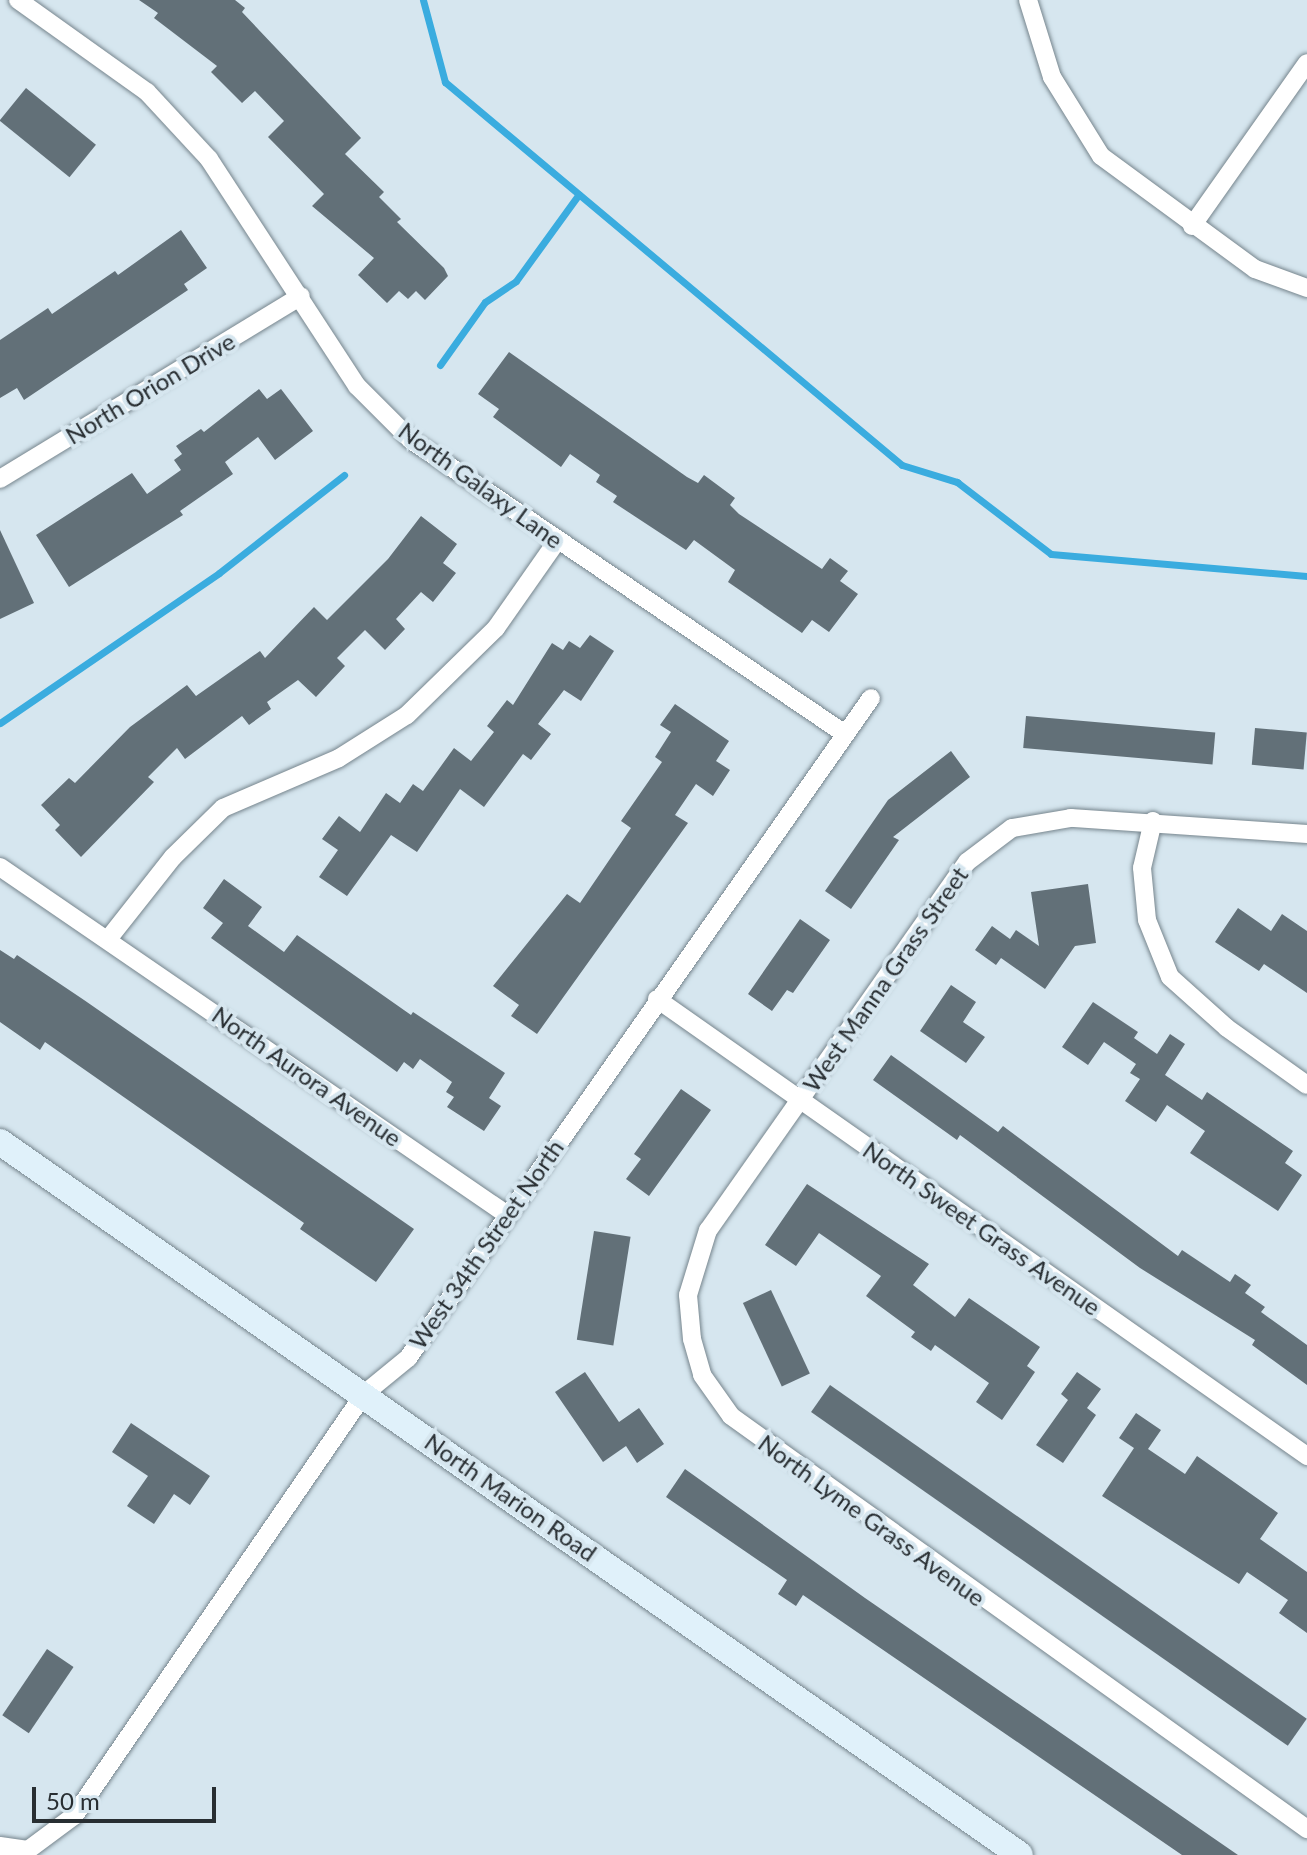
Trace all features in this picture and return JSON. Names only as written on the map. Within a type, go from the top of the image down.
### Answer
[{"type":"main road","name":"North Marion Road","points":[[0,1142],[1020,1855]]},
{"type":"street","name":"North Galaxy Lane","points":[[18,0],[147,92],[209,159],[357,386],[411,440],[845,734]]},
{"type":"street","points":[[1028,0],[1052,77],[1101,156],[1192,226],[1255,269],[1307,288]]},
{"type":"street","points":[[1192,226],[1307,63]]},
{"type":"street","name":"North Orion Drive","points":[[0,479],[301,296]]},
{"type":"street","points":[[109,938],[173,857],[223,808],[339,758],[407,715],[496,628],[557,541]]},
{"type":"street","name":"West 34th Street North","points":[[0,1846],[28,1850],[74,1816],[364,1394],[408,1358],[506,1214],[871,698]]},
{"type":"street","name":"West Manna Grass Street","points":[[799,1099],[967,862],[1012,828],[1071,818],[1153,821],[1307,834]]},
{"type":"street","points":[[1153,821],[1142,868],[1147,920],[1170,977],[1227,1028],[1307,1085]]},
{"type":"street","name":"North Aurora Avenue","points":[[0,867],[109,938],[506,1214]]},
{"type":"street","name":"North Sweet Grass Avenue","points":[[657,999],[1307,1456]]},
{"type":"street","name":"North Lyme Grass Avenue","points":[[799,1099],[708,1230],[701,1248],[688,1295],[692,1339],[702,1375],[731,1416],[767,1447],[1307,1829]]},
{"type":"building","points":[[139,0],[235,0],[245,8],[242,12],[361,138],[345,154],[384,192],[379,197],[401,219],[397,222],[444,268],[448,276],[425,300],[416,291],[408,299],[399,291],[387,303],[358,275],[374,258],[312,206],[324,194],[268,137],[284,121],[255,91],[242,103],[211,72],[217,66],[154,18],[158,13]]},
{"type":"building","points":[[26,88],[96,145],[70,177],[0,121]]},
{"type":"building","points":[[181,230],[207,268],[184,284],[188,290],[24,400],[17,388],[0,398],[0,340],[48,308],[52,314],[115,271],[118,275]]},
{"type":"building","points":[[509,352],[687,477],[698,483],[704,475],[735,498],[730,505],[739,514],[822,569],[830,558],[848,571],[840,581],[858,594],[829,632],[812,620],[802,633],[728,582],[735,570],[694,540],[686,550],[613,502],[617,496],[596,482],[600,475],[570,454],[561,467],[493,417],[499,409],[478,394]]},
{"type":"building","points":[[259,389],[267,399],[281,389],[313,431],[275,460],[258,437],[225,462],[233,474],[180,511],[183,515],[69,587],[36,535],[132,473],[147,494],[181,470],[174,460],[182,454],[176,446],[201,429],[204,432]]},
{"type":"building","points":[[421,516],[457,544],[443,563],[456,573],[433,602],[421,592],[396,619],[405,629],[385,650],[365,630],[337,658],[345,666],[316,697],[298,680],[267,702],[271,709],[249,725],[242,716],[185,759],[177,748],[148,777],[154,782],[81,857],[55,830],[60,825],[41,805],[69,778],[75,783],[130,727],[187,685],[196,696],[260,651],[265,658],[314,607],[327,620],[388,559]]},
{"type":"building","points":[[0,530],[34,603],[0,619]]},
{"type":"building","points":[[590,635],[614,651],[581,701],[564,690],[538,724],[551,734],[531,760],[523,754],[484,807],[460,789],[417,852],[391,835],[347,896],[319,877],[338,850],[322,839],[339,816],[360,832],[386,793],[400,803],[413,784],[423,791],[454,748],[471,761],[494,732],[487,726],[507,700],[513,705],[552,643],[563,650],[569,641],[580,648]]},
{"type":"building","points":[[675,704],[729,741],[716,761],[730,770],[713,796],[696,784],[675,815],[688,823],[537,1034],[511,1016],[519,1005],[493,986],[567,894],[580,903],[631,828],[621,821],[662,762],[655,757],[671,732],[660,725]]},
{"type":"building","points":[[1026,716],[1215,733],[1212,764],[1023,748]]},
{"type":"building","points":[[1255,728],[1307,733],[1304,769],[1252,765]]},
{"type":"building","points":[[951,751],[970,777],[893,837],[899,840],[851,909],[825,891],[888,800]]},
{"type":"building","points":[[224,879],[262,907],[248,926],[284,952],[297,935],[411,1015],[413,1012],[505,1073],[489,1098],[501,1106],[484,1131],[447,1107],[454,1097],[446,1092],[452,1082],[420,1059],[413,1069],[404,1062],[397,1072],[211,938],[223,923],[203,908]]},
{"type":"building","points":[[1088,884],[1096,943],[1075,946],[1045,989],[1001,958],[996,965],[975,950],[992,926],[1010,939],[1016,930],[1039,946],[1031,892]]},
{"type":"building","points":[[1238,908],[1271,931],[1282,914],[1307,931],[1307,993],[1264,964],[1259,971],[1215,942]]},
{"type":"building","points":[[800,919],[830,940],[793,993],[787,990],[772,1011],[748,994]]},
{"type":"building","points":[[0,950],[14,959],[17,955],[84,1000],[414,1229],[376,1282],[300,1229],[304,1223],[45,1042],[40,1050],[0,1022]]},
{"type":"building","points":[[951,985],[976,1002],[963,1022],[985,1037],[966,1063],[920,1031]]},
{"type":"building","points":[[1093,1002],[1138,1032],[1134,1038],[1157,1054],[1170,1034],[1185,1044],[1165,1075],[1202,1100],[1207,1092],[1293,1151],[1285,1163],[1302,1175],[1278,1211],[1190,1153],[1205,1131],[1167,1105],[1156,1122],[1125,1101],[1140,1079],[1130,1073],[1136,1064],[1104,1042],[1088,1065],[1062,1047]]},
{"type":"building","points":[[891,1055],[998,1132],[1003,1126],[1178,1256],[1182,1250],[1230,1282],[1235,1274],[1251,1285],[1245,1293],[1265,1307],[1261,1312],[1307,1345],[1307,1385],[1252,1345],[1255,1340],[1140,1268],[960,1135],[957,1140],[873,1080]]},
{"type":"building","points":[[681,1089],[711,1110],[649,1196],[626,1179],[641,1159],[634,1154]]},
{"type":"building","points":[[807,1184],[929,1264],[913,1285],[955,1317],[969,1298],[1040,1347],[1027,1366],[1035,1372],[1002,1420],[976,1402],[989,1383],[935,1345],[931,1351],[911,1337],[915,1332],[866,1296],[881,1276],[819,1233],[796,1266],[765,1245]]},
{"type":"building","points":[[594,1231],[631,1237],[613,1345],[577,1340]]},
{"type":"building","points":[[771,1290],[810,1373],[782,1386],[743,1303]]},
{"type":"building","points":[[585,1372],[619,1422],[639,1408],[664,1444],[637,1463],[626,1446],[603,1462],[555,1392]]},
{"type":"building","points":[[1077,1372],[1101,1389],[1087,1408],[1096,1415],[1063,1463],[1036,1445],[1068,1400],[1061,1394]]},
{"type":"building","points":[[830,1385],[1307,1719],[1288,1746],[811,1412]]},
{"type":"building","points":[[1136,1413],[1161,1430],[1148,1449],[1185,1474],[1197,1456],[1278,1513],[1260,1539],[1307,1572],[1307,1633],[1279,1613],[1288,1600],[1247,1572],[1239,1584],[1102,1496],[1134,1448],[1119,1438]]},
{"type":"building","points":[[131,1423],[210,1476],[190,1505],[174,1494],[154,1524],[127,1506],[148,1476],[112,1452]]},
{"type":"building","points":[[685,1469],[865,1598],[1238,1855],[1182,1855],[803,1595],[796,1606],[778,1594],[787,1580],[666,1497]]},
{"type":"building","points":[[47,1649],[74,1667],[29,1733],[2,1715]]},
{"type":"waterway","points":[[423,0],[445,82],[902,465],[957,482],[1051,554],[1307,576]]},
{"type":"waterway","points":[[440,365],[485,302],[516,281],[579,194]]},
{"type":"waterway","points":[[0,723],[219,573],[344,475]]}]
